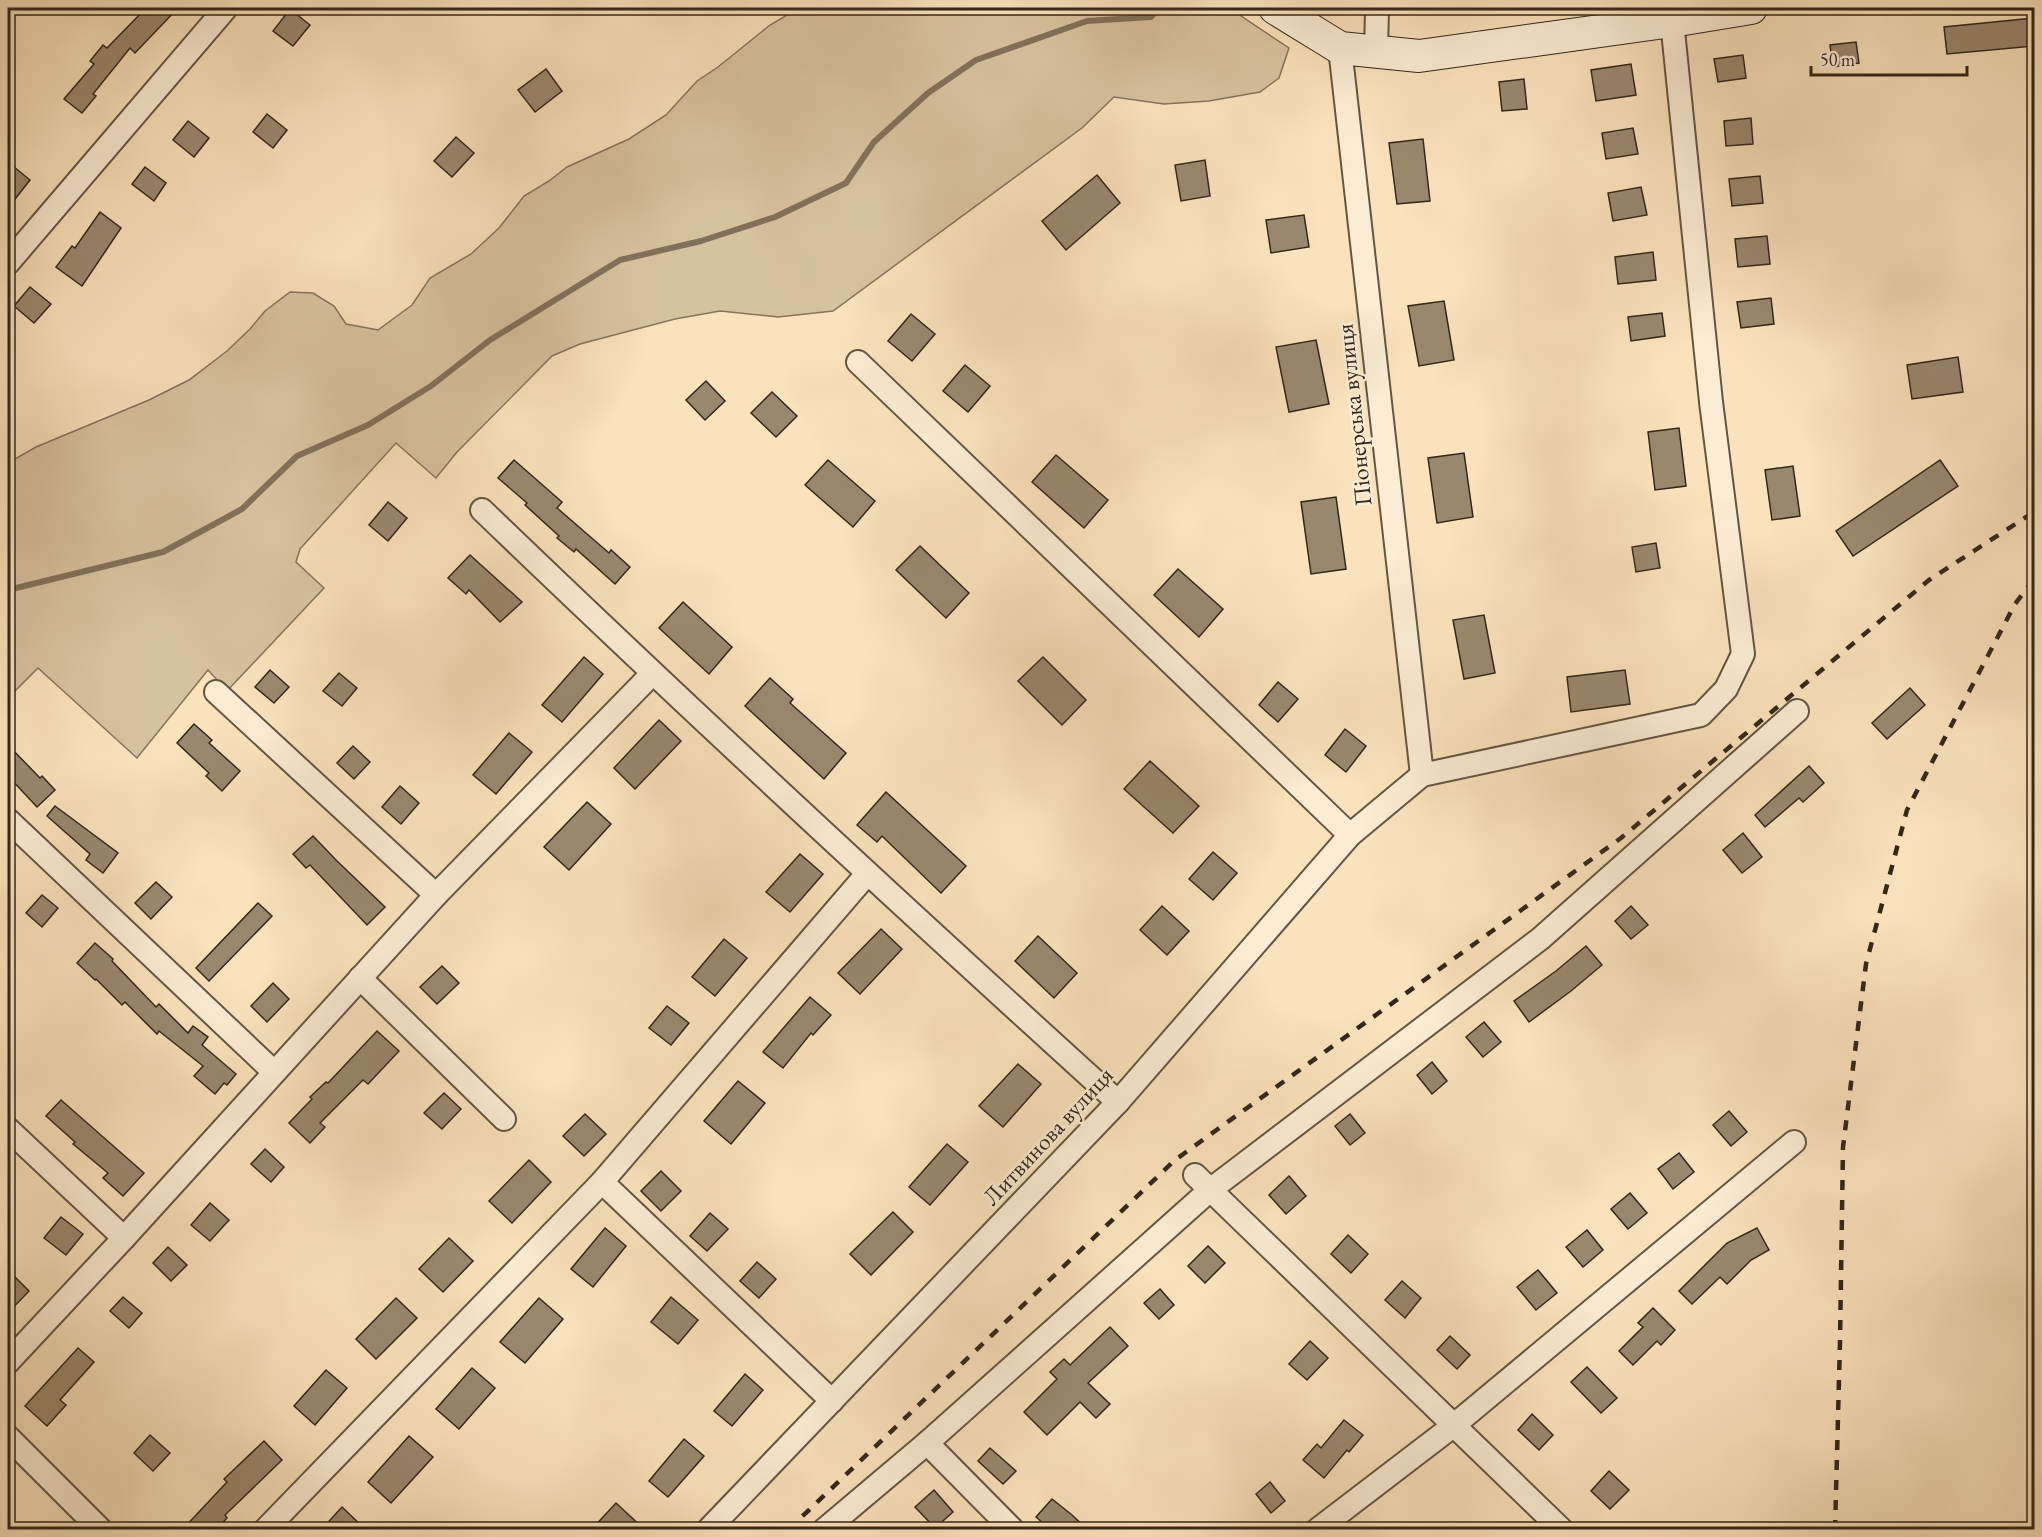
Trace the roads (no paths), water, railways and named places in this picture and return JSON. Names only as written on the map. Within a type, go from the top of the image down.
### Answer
[{"type":"main road","points":[[1275,8],[1340,48],[1419,56],[1751,8]]},
{"type":"street","points":[[8,263],[226,8]]},
{"type":"street","points":[[1376,52],[1377,8]]},
{"type":"street","points":[[1422,775],[1701,715],[1726,689],[1743,654],[1711,402],[1672,21]]},
{"type":"street","name":"Піонерська вулиця","points":[[1340,48],[1422,775]]},
{"type":"street","points":[[858,362],[1350,835]]},
{"type":"street","points":[[482,510],[652,674],[867,874],[1118,1102]]},
{"type":"street","points":[[8,1362],[436,895],[652,674]]},
{"type":"street","points":[[216,692],[436,895]]},
{"type":"street","points":[[824,1530],[927,1443],[1203,1183],[1540,939],[1797,711]]},
{"type":"street","name":"Литвинова вулиця","points":[[708,1530],[1118,1102],[1350,835],[1422,775]]},
{"type":"street","points":[[8,820],[274,1072]]},
{"type":"street","points":[[265,1530],[602,1182],[867,874]]},
{"type":"street","points":[[360,978],[504,1119]]},
{"type":"street","points":[[8,1129],[124,1238]]},
{"type":"street","points":[[1317,1530],[1453,1426],[1794,1142]]},
{"type":"street","points":[[602,1182],[832,1401]]},
{"type":"street","points":[[1203,1183],[1562,1530]]},
{"type":"street","points":[[8,1437],[101,1530]]},
{"type":"street","points":[[927,1443],[1013,1530]]},
{"type":"waterway","points":[[8,590],[163,552],[242,509],[297,456],[368,425],[431,386],[490,340],[620,260],[701,241],[775,217],[846,183],[874,142],[928,93],[976,60],[1087,21],[1151,17],[1159,8]]},
{"type":"railway","points":[[788,1530],[1175,1160],[1621,838],[1929,580],[2034,512]]},
{"type":"railway","points":[[1835,1530],[1843,1147],[1866,964],[1907,810],[2015,604],[2034,579]]}]
